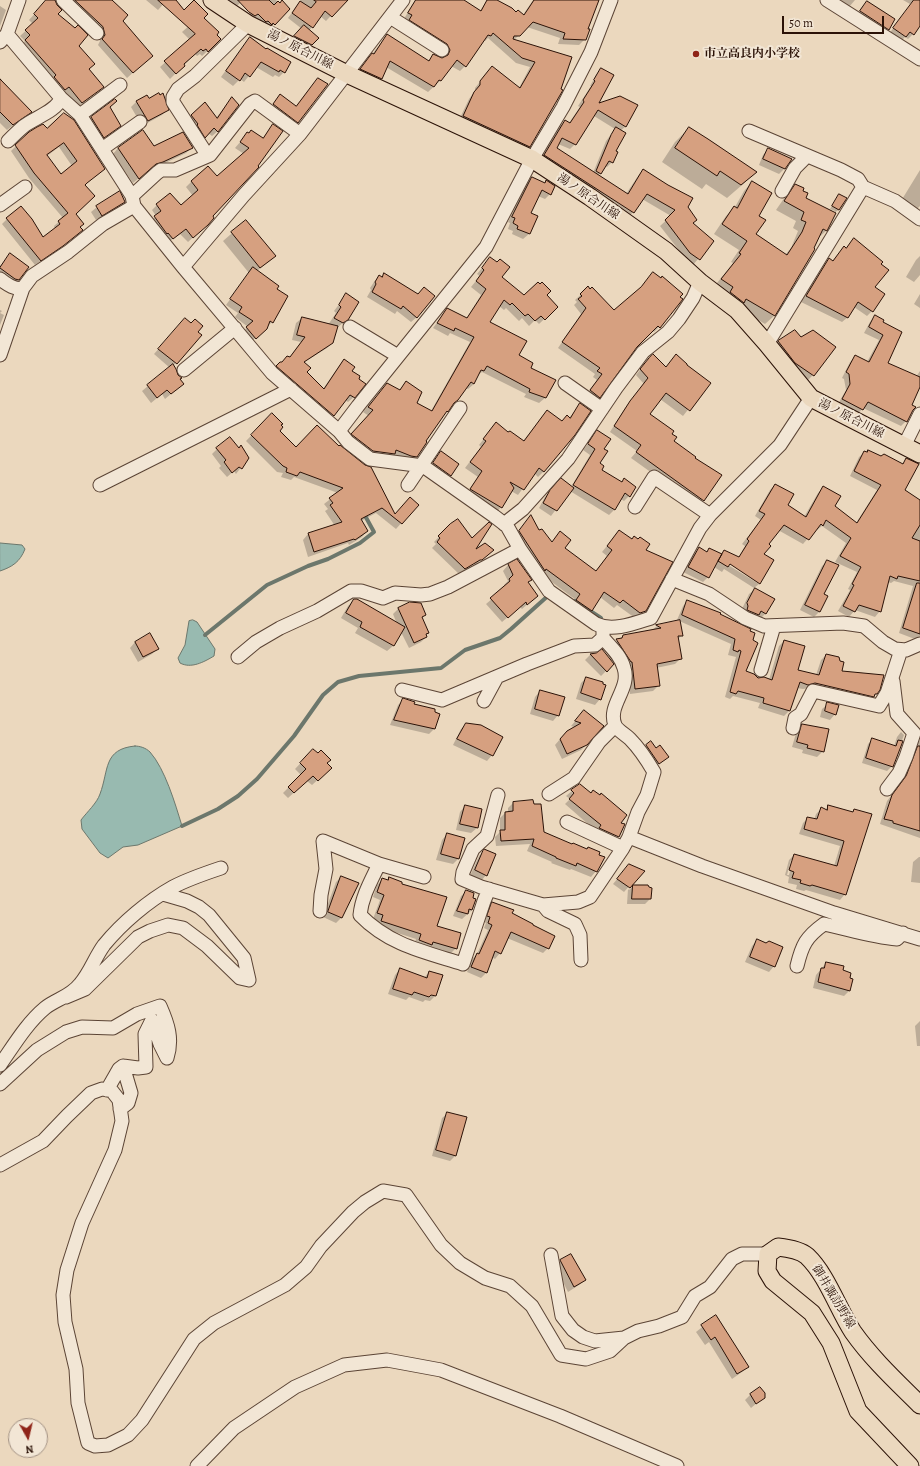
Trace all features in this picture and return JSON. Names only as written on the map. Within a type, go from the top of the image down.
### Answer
[{"type":"main road","name":"湯ノ原合川線","points":[[212,0],[248,24],[347,74],[532,159],[666,251],[700,282],[737,310],[811,398],[920,454]]},
{"type":"main road","name":"御井諏訪野線","points":[[768,1254],[778,1247],[788,1248],[805,1254],[815,1265],[854,1332],[873,1356],[920,1405]]},
{"type":"main road","points":[[768,1254],[768,1271],[773,1281],[812,1313],[831,1343],[858,1410],[910,1466]]},
{"type":"street","points":[[19,0],[4,38],[80,116],[102,149],[133,201],[183,267],[272,373],[339,431],[348,442],[370,459],[421,466],[508,526],[520,549],[549,591],[603,633],[619,657],[625,669],[626,679],[614,709],[613,718],[615,726],[630,738],[654,772],[646,796],[626,843],[590,897],[578,902],[543,905],[489,889],[462,879],[463,872],[473,849],[487,836],[498,795]]},
{"type":"street","points":[[63,0],[97,33]]},
{"type":"street","points":[[183,267],[244,195],[300,134],[403,0]]},
{"type":"street","points":[[339,431],[486,247],[532,159],[563,107],[592,52],[611,0]]},
{"type":"street","points":[[827,0],[920,59]]},
{"type":"street","points":[[390,17],[442,50]]},
{"type":"street","points":[[210,155],[204,150],[173,102],[173,97],[178,89],[195,76],[248,24]]},
{"type":"street","points":[[80,116],[120,85]]},
{"type":"street","points":[[8,141],[25,126],[48,112],[60,101],[61,98]]},
{"type":"street","points":[[0,355],[23,288],[32,276],[68,252],[133,201],[156,173],[161,170],[175,170],[210,155],[250,104],[255,101],[300,134]]},
{"type":"street","points":[[102,149],[140,122]]},
{"type":"street","points":[[749,131],[806,157],[841,170],[858,179],[863,187],[895,201],[920,219]]},
{"type":"street","points":[[782,191],[795,168],[806,157]]},
{"type":"street","points":[[0,205],[25,187]]},
{"type":"street","points":[[767,344],[863,187]]},
{"type":"street","points":[[0,279],[8,285],[18,289],[23,288]]},
{"type":"street","points":[[504,524],[523,509],[568,459],[643,352],[668,332],[679,319],[693,298],[700,282]]},
{"type":"street","points":[[350,327],[398,356]]},
{"type":"street","points":[[184,370],[235,328]]},
{"type":"street","points":[[565,383],[602,409]]},
{"type":"street","points":[[100,485],[291,389]]},
{"type":"street","points":[[402,690],[442,700],[574,646],[595,645],[603,633],[651,618],[700,528],[710,515],[780,445],[811,398]]},
{"type":"street","points":[[408,485],[460,408]]},
{"type":"street","points":[[904,446],[920,414]]},
{"type":"street","points":[[635,507],[654,477],[710,515]]},
{"type":"street","points":[[238,657],[256,642],[351,591],[362,591],[383,598],[396,593],[421,595],[430,594],[448,587],[520,549]]},
{"type":"street","points":[[672,579],[709,594],[745,618],[764,626],[843,623],[864,626],[883,642],[895,649],[906,650],[920,644]]},
{"type":"street","points":[[761,670],[774,626]]},
{"type":"street","points":[[792,728],[795,718],[801,714],[813,691],[879,706],[887,693],[901,650]]},
{"type":"street","points":[[484,701],[497,677]]},
{"type":"street","points":[[887,789],[899,773],[914,734],[897,714],[892,679]]},
{"type":"street","points":[[549,794],[574,778],[599,742],[615,726]]},
{"type":"street","points":[[567,822],[626,843],[702,866],[819,907],[920,939]]},
{"type":"street","points":[[320,911],[321,894],[326,869],[323,841],[379,864],[424,877]]},
{"type":"street","points":[[379,864],[365,894],[360,915],[376,929],[405,946],[464,964],[489,889]]},
{"type":"street","points":[[66,997],[80,985],[93,966],[103,946],[124,924],[174,886],[222,868]]},
{"type":"street","points":[[0,1065],[32,1021],[46,1007],[85,989],[138,937],[150,930],[168,926],[183,928],[207,946],[240,978],[249,980],[244,958],[209,915],[199,907],[187,901],[162,894]]},
{"type":"street","points":[[543,905],[548,911],[575,924],[580,934],[581,960]]},
{"type":"street","points":[[797,966],[801,951],[811,934],[824,924],[883,938],[897,938],[903,933]]},
{"type":"street","points":[[0,1084],[37,1050],[66,1032],[82,1027],[113,1028],[138,1014],[160,1006],[168,1025],[170,1047],[167,1058],[160,1044],[152,1020],[145,1034],[146,1067],[138,1068],[123,1066]]},
{"type":"street","points":[[108,1090],[119,1070],[123,1066]]},
{"type":"street","points":[[120,1109],[128,1103],[131,1093],[123,1066]]},
{"type":"street","points":[[0,1165],[43,1141],[91,1093],[102,1089],[108,1090],[112,1091],[119,1100],[122,1121],[115,1150],[82,1223],[67,1270],[63,1296],[65,1322],[76,1369],[78,1403],[88,1443],[95,1446],[108,1445],[128,1435],[142,1420],[194,1339],[214,1323],[285,1285],[306,1268],[320,1246],[353,1212],[365,1202],[383,1191],[406,1195],[441,1245],[460,1263],[485,1278],[510,1286],[532,1306],[561,1355],[586,1359],[610,1352],[624,1338],[638,1331],[659,1326],[682,1317],[695,1296],[710,1287],[732,1259],[742,1254],[768,1254]]},
{"type":"street","points":[[551,1255],[562,1316],[573,1330],[583,1337],[594,1341],[624,1338]]},
{"type":"street","points":[[197,1466],[234,1428],[295,1387],[344,1365],[387,1360],[441,1370],[560,1416],[677,1466]]},
{"type":"water","points":[[0,543],[22,545],[25,549],[21,557],[15,563],[0,571]]},
{"type":"water","points":[[193,620],[197,622],[215,649],[214,656],[197,664],[184,665],[180,663],[178,658],[185,645],[189,621]]},
{"type":"water","points":[[139,746],[150,752],[155,759],[165,777],[182,826],[138,845],[123,847],[108,858],[100,853],[82,829],[81,820],[99,797],[112,756],[117,751]]},
{"type":"building","points":[[46,0],[55,0],[57,5],[62,10],[58,14],[75,28],[78,25],[88,35],[79,46],[95,64],[89,69],[104,87],[82,103],[69,87],[65,90],[54,77],[56,75],[25,40],[30,35],[25,30],[38,18],[34,14]]},
{"type":"building","points":[[75,0],[112,0],[128,15],[123,21],[153,56],[133,73],[102,39],[105,35],[103,27]]},
{"type":"building","points":[[158,0],[176,0],[184,10],[194,0],[208,14],[204,18],[219,32],[217,35],[221,39],[208,52],[206,49],[203,51],[201,49],[184,64],[185,66],[176,74],[164,61],[195,34]]},
{"type":"building","points":[[238,0],[269,0],[274,5],[278,1],[280,3],[282,0],[290,9],[275,25],[273,23],[272,25],[268,21],[266,22],[258,14],[255,16],[249,12]]},
{"type":"building","points":[[314,0],[348,0],[332,17],[325,11],[313,28],[292,13],[300,1],[311,8],[316,2]]},
{"type":"building","points":[[416,0],[464,0],[481,11],[487,0],[497,0],[512,8],[516,12],[518,10],[524,15],[534,0],[599,0],[588,29],[590,29],[586,40],[563,39],[565,33],[533,22],[520,36],[514,36],[513,39],[572,57],[561,89],[563,90],[530,147],[463,116],[474,92],[480,85],[480,81],[492,66],[520,88],[535,62],[522,58],[493,33],[491,36],[488,35],[466,67],[457,60],[441,81],[439,80],[434,87],[390,61],[382,79],[360,69],[372,53],[374,54],[387,34],[429,61],[433,54],[442,58],[448,55],[450,50],[447,44],[409,20],[412,15],[408,13]]},
{"type":"building","points":[[914,0],[920,0],[920,26],[914,35],[910,32],[906,37],[893,28]]},
{"type":"building","points":[[867,1],[895,19],[889,30],[860,11]]},
{"type":"building","points":[[304,25],[319,38],[312,45],[294,36]]},
{"type":"building","points":[[250,37],[266,49],[267,48],[291,62],[285,73],[280,70],[279,72],[261,62],[250,77],[245,73],[240,81],[226,71]]},
{"type":"building","points":[[601,68],[614,75],[599,103],[620,96],[638,105],[626,127],[598,110],[576,145],[562,138],[557,148],[628,194],[643,169],[668,185],[693,198],[688,207],[697,220],[693,223],[714,241],[700,260],[690,253],[665,220],[675,210],[647,194],[634,213],[544,155],[565,120],[570,123],[584,102],[583,100]]},
{"type":"building","points":[[318,78],[328,84],[298,123],[273,104],[280,94],[296,106]]},
{"type":"building","points":[[0,79],[32,112],[13,125],[0,112]]},
{"type":"building","points":[[159,93],[160,95],[163,93],[169,110],[148,121],[136,101],[147,95],[149,98]]},
{"type":"building","points":[[232,97],[239,105],[218,132],[214,128],[205,138],[197,125],[198,124],[191,115],[205,102],[217,118]]},
{"type":"building","points":[[115,99],[117,101],[110,107],[121,126],[104,138],[91,117]]},
{"type":"building","points":[[64,113],[74,120],[105,169],[85,185],[95,196],[76,214],[84,224],[80,227],[83,230],[41,261],[6,218],[21,206],[32,219],[43,237],[60,224],[58,221],[68,213],[34,173],[15,145],[37,127],[43,124],[47,128]],"holes":[[[64,143],[77,161],[61,174],[47,155]]]},
{"type":"building","points":[[273,124],[283,131],[258,166],[259,167],[213,216],[214,218],[208,225],[193,238],[186,229],[173,239],[168,233],[167,234],[154,216],[161,211],[156,204],[170,193],[181,205],[198,190],[191,181],[208,166],[217,176],[249,148],[240,142],[247,132],[249,133],[251,130],[263,138]]},
{"type":"building","points":[[616,127],[626,133],[616,151],[618,152],[613,163],[609,161],[601,174],[596,171],[611,135]]},
{"type":"building","points":[[689,127],[757,172],[741,185],[720,171],[717,176],[675,148]]},
{"type":"building","points":[[143,130],[154,146],[183,132],[193,148],[156,164],[139,179],[118,148]]},
{"type":"building","points":[[768,148],[792,159],[785,169],[763,159]]},
{"type":"building","points":[[532,177],[545,183],[546,180],[555,186],[551,195],[542,190],[531,213],[538,216],[530,234],[517,229],[518,226],[513,223],[515,218],[512,217]]},
{"type":"building","points":[[752,181],[772,193],[759,216],[766,220],[756,234],[787,255],[802,232],[806,222],[801,220],[804,212],[784,201],[795,184],[804,188],[803,191],[808,193],[806,198],[836,213],[827,231],[823,229],[814,248],[815,249],[775,316],[746,299],[744,303],[730,292],[733,287],[721,279],[741,254],[739,253],[747,241],[722,224],[734,206],[737,208]]},
{"type":"building","points":[[120,191],[125,202],[102,216],[96,206]]},
{"type":"building","points":[[839,194],[847,198],[839,210],[832,206]]},
{"type":"building","points":[[246,220],[276,256],[260,268],[231,232]]},
{"type":"building","points":[[854,238],[883,262],[881,264],[889,270],[875,287],[885,294],[873,312],[858,302],[848,318],[806,296],[829,258],[833,261],[844,246],[846,248]]},
{"type":"building","points":[[10,253],[29,267],[19,280],[15,279],[0,268]]},
{"type":"building","points":[[490,257],[497,262],[500,259],[510,267],[502,277],[524,295],[538,282],[540,284],[542,282],[551,291],[547,295],[558,307],[545,320],[541,316],[535,321],[528,314],[525,316],[512,303],[510,305],[504,300],[490,322],[527,341],[519,355],[533,363],[531,368],[556,380],[546,398],[529,392],[530,389],[487,366],[484,371],[481,370],[474,384],[471,382],[458,400],[448,412],[447,411],[426,441],[427,442],[417,457],[396,450],[395,454],[373,451],[351,434],[373,410],[368,407],[387,383],[400,390],[406,381],[422,392],[417,403],[432,411],[474,337],[455,328],[454,331],[437,323],[447,308],[467,318],[486,289],[476,281],[484,270],[482,268]]},
{"type":"building","points":[[253,267],[279,286],[277,289],[288,296],[273,323],[270,321],[267,329],[256,339],[246,327],[253,321],[239,312],[242,307],[230,299]]},
{"type":"building","points":[[653,272],[661,278],[662,276],[683,294],[680,297],[683,299],[660,328],[658,326],[637,347],[600,398],[590,390],[602,374],[597,371],[600,368],[562,342],[586,308],[578,299],[582,296],[580,294],[588,286],[590,289],[592,287],[614,310],[641,287]]},
{"type":"building","points":[[384,273],[418,294],[424,287],[435,296],[417,318],[403,306],[401,309],[372,292],[379,275],[382,277]]},
{"type":"building","points":[[346,293],[359,302],[348,320],[343,323],[334,318],[341,307],[339,305]]},
{"type":"building","points":[[875,315],[884,320],[883,322],[902,332],[888,363],[920,377],[920,387],[912,405],[916,407],[907,422],[868,402],[863,410],[842,399],[850,384],[849,374],[846,372],[855,355],[869,362],[883,335],[869,327]]},
{"type":"building","points":[[302,317],[338,326],[333,343],[304,362],[311,368],[307,372],[324,389],[344,359],[355,367],[352,371],[360,376],[359,379],[366,384],[355,398],[350,395],[334,416],[276,366],[287,356],[290,357],[305,337],[297,335]]},
{"type":"building","points":[[185,318],[191,323],[195,319],[203,326],[198,332],[202,335],[177,364],[158,349]]},
{"type":"building","points":[[795,330],[801,337],[813,330],[836,347],[814,376],[795,363],[778,341]]},
{"type":"building","points":[[653,354],[666,367],[676,354],[687,365],[711,383],[690,411],[666,393],[650,414],[674,431],[672,434],[677,437],[674,441],[696,457],[695,458],[722,475],[704,501],[636,452],[641,445],[614,426],[630,401],[648,378],[640,369]]},
{"type":"building","points":[[173,364],[184,384],[171,394],[167,390],[157,398],[147,385]]},
{"type":"building","points":[[580,403],[591,411],[575,435],[544,472],[539,468],[524,490],[510,482],[514,488],[502,508],[470,489],[482,471],[470,462],[486,441],[483,439],[496,422],[508,432],[510,431],[524,441],[547,410],[562,421],[567,415],[570,418]]},
{"type":"building","points":[[272,413],[283,424],[281,425],[283,427],[280,431],[296,447],[317,425],[339,446],[340,445],[365,465],[371,467],[395,514],[410,497],[419,505],[402,524],[382,508],[361,519],[368,531],[355,540],[354,539],[314,552],[308,533],[342,522],[330,505],[333,503],[329,498],[343,488],[300,472],[297,476],[286,472],[287,468],[283,466],[251,435]]},
{"type":"building","points":[[597,430],[611,439],[604,449],[608,451],[600,463],[604,466],[602,470],[622,482],[624,478],[636,487],[630,497],[625,493],[615,510],[573,485],[595,449],[588,444]]},
{"type":"building","points":[[230,437],[239,448],[241,445],[249,458],[242,469],[239,467],[232,473],[224,462],[226,460],[216,448]]},
{"type":"building","points":[[868,450],[881,456],[884,454],[903,464],[906,458],[919,464],[905,490],[920,500],[920,525],[912,538],[920,541],[920,581],[898,576],[897,579],[890,576],[881,612],[859,605],[855,612],[843,606],[861,567],[840,556],[851,538],[826,520],[823,526],[821,524],[809,540],[784,525],[769,544],[771,546],[764,554],[774,560],[760,584],[730,564],[728,567],[718,561],[709,578],[688,567],[699,547],[707,552],[709,548],[722,554],[724,550],[739,557],[749,541],[747,539],[765,514],[759,511],[775,484],[794,494],[788,505],[806,517],[823,486],[841,496],[835,506],[857,523],[881,485],[854,471],[864,451],[867,452]]},
{"type":"building","points":[[441,451],[459,464],[451,476],[433,463]]},
{"type":"building","points":[[561,478],[574,488],[557,511],[543,503],[550,490]]},
{"type":"building","points":[[531,515],[539,530],[542,529],[552,542],[560,531],[571,540],[565,548],[596,571],[612,550],[607,546],[619,530],[632,539],[634,536],[638,539],[640,537],[650,544],[646,550],[673,562],[646,611],[640,613],[623,600],[620,603],[604,592],[592,611],[576,600],[580,594],[546,569],[545,571],[519,531]]},
{"type":"building","points":[[458,519],[472,538],[489,522],[492,524],[476,549],[485,543],[494,550],[482,560],[465,569],[437,542],[440,538],[438,536],[450,524]]},
{"type":"building","points":[[517,559],[532,580],[528,582],[538,596],[527,605],[526,602],[508,618],[490,598],[510,581],[509,579],[513,575],[508,564]]},
{"type":"building","points":[[827,560],[839,565],[824,594],[828,596],[820,612],[805,605]]},
{"type":"building","points":[[917,583],[920,583],[920,634],[903,628]]},
{"type":"building","points":[[755,588],[775,599],[766,614],[761,611],[759,615],[747,610],[747,603]]},
{"type":"building","points":[[354,599],[357,599],[405,627],[394,646],[360,627],[362,622],[346,613]]},
{"type":"building","points":[[687,600],[721,613],[720,614],[751,629],[750,631],[755,633],[753,640],[758,643],[746,671],[754,674],[758,678],[764,677],[772,680],[784,640],[805,646],[798,670],[819,675],[826,654],[839,657],[840,661],[844,662],[842,671],[884,675],[880,690],[874,697],[815,683],[808,685],[800,682],[790,711],[763,703],[764,698],[738,691],[736,694],[730,692],[741,651],[739,650],[738,652],[733,650],[735,639],[682,615]]},
{"type":"building","points":[[410,602],[421,603],[426,615],[422,617],[429,633],[426,634],[427,637],[414,643],[398,608]]},
{"type":"building","points":[[680,620],[683,636],[678,636],[682,659],[657,664],[660,686],[635,689],[632,662],[616,639],[622,638],[623,635],[661,628],[656,625]]},
{"type":"building","points":[[150,633],[159,649],[143,657],[135,642]]},
{"type":"building","points":[[602,649],[614,664],[607,672],[590,654],[596,653]]},
{"type":"building","points":[[586,677],[603,682],[603,684],[606,685],[601,700],[581,693]]},
{"type":"building","points":[[540,690],[565,697],[559,716],[535,709]]},
{"type":"building","points":[[403,698],[415,702],[414,704],[435,709],[435,712],[440,714],[435,729],[394,720]]},
{"type":"building","points":[[827,702],[839,705],[836,715],[825,711]]},
{"type":"building","points":[[584,710],[604,726],[587,745],[567,754],[560,739],[567,731],[581,723],[575,721]]},
{"type":"building","points":[[466,723],[481,725],[503,737],[493,756],[457,739]]},
{"type":"building","points":[[802,724],[829,729],[824,752],[807,748],[808,745],[797,742]]},
{"type":"building","points":[[872,738],[896,746],[898,740],[903,741],[893,767],[866,758]]},
{"type":"building","points":[[651,741],[656,748],[660,745],[669,757],[659,764],[646,745]]},
{"type":"building","points":[[918,746],[920,746],[920,831],[884,819],[892,795],[906,776]]},
{"type":"building","points":[[313,749],[318,753],[321,750],[331,760],[327,763],[332,768],[318,781],[313,776],[294,793],[288,787],[306,769],[300,763]]},
{"type":"building","points":[[580,784],[591,793],[593,790],[600,795],[601,793],[627,815],[621,823],[625,824],[619,837],[599,828],[601,825],[569,799],[574,793],[571,790]]},
{"type":"building","points":[[533,800],[534,804],[541,804],[544,832],[572,844],[573,843],[587,849],[588,847],[600,852],[599,855],[605,857],[597,872],[577,863],[576,866],[556,858],[532,846],[534,839],[501,841],[500,830],[505,830],[505,812],[513,811],[513,802]]},
{"type":"building","points":[[465,805],[482,809],[478,828],[460,824]]},
{"type":"building","points":[[828,805],[853,812],[854,809],[872,814],[846,895],[800,883],[801,880],[792,878],[794,872],[789,870],[794,854],[837,866],[844,841],[804,829],[807,817],[817,819],[821,807],[827,810]]},
{"type":"building","points":[[447,833],[465,838],[459,859],[441,854]]},
{"type":"building","points":[[484,849],[496,854],[487,876],[475,870]]},
{"type":"building","points":[[629,864],[645,871],[630,888],[617,879]]},
{"type":"building","points":[[341,876],[359,883],[342,918],[328,912]]},
{"type":"building","points":[[389,877],[402,882],[402,884],[447,897],[437,926],[461,933],[457,949],[433,942],[432,945],[419,940],[421,934],[381,921],[383,915],[377,913],[384,895],[377,892],[382,878],[388,880]]},
{"type":"building","points":[[633,885],[648,885],[652,888],[651,899],[632,899]]},
{"type":"building","points":[[466,890],[474,893],[473,898],[476,899],[472,910],[469,909],[468,914],[457,911]]},
{"type":"building","points":[[492,902],[514,910],[512,913],[555,936],[549,949],[511,932],[501,954],[495,951],[487,973],[471,967],[477,953],[479,954],[492,925],[488,923],[490,917],[487,916]]},
{"type":"building","points":[[757,939],[766,943],[769,941],[783,947],[775,967],[750,957]]},
{"type":"building","points":[[826,962],[844,966],[843,970],[851,973],[850,978],[853,979],[850,991],[818,982],[821,968],[824,968]]},
{"type":"building","points":[[400,968],[427,978],[429,971],[443,975],[436,996],[431,995],[429,997],[414,992],[412,995],[393,989]]},
{"type":"building","points":[[447,1112],[467,1117],[456,1156],[436,1150]]},
{"type":"building","points":[[571,1254],[586,1280],[574,1287],[560,1260]]},
{"type":"building","points":[[716,1315],[749,1367],[737,1374],[715,1337],[711,1340],[701,1325]]},
{"type":"building","points":[[760,1387],[765,1393],[765,1398],[756,1404],[750,1394]]},
{"type":"waterway","points":[[205,635],[267,585],[308,566],[328,559],[360,543],[374,532],[363,512]]},
{"type":"waterway","points":[[182,826],[218,809],[238,796],[257,779],[294,736],[323,695],[338,682],[359,676],[441,668],[465,650],[500,638],[550,594]]},
{"type":"waterway","points":[[575,601],[601,618]]},
{"type":"place","name":"市立高良内小学校","points":[[696,54]]}]
